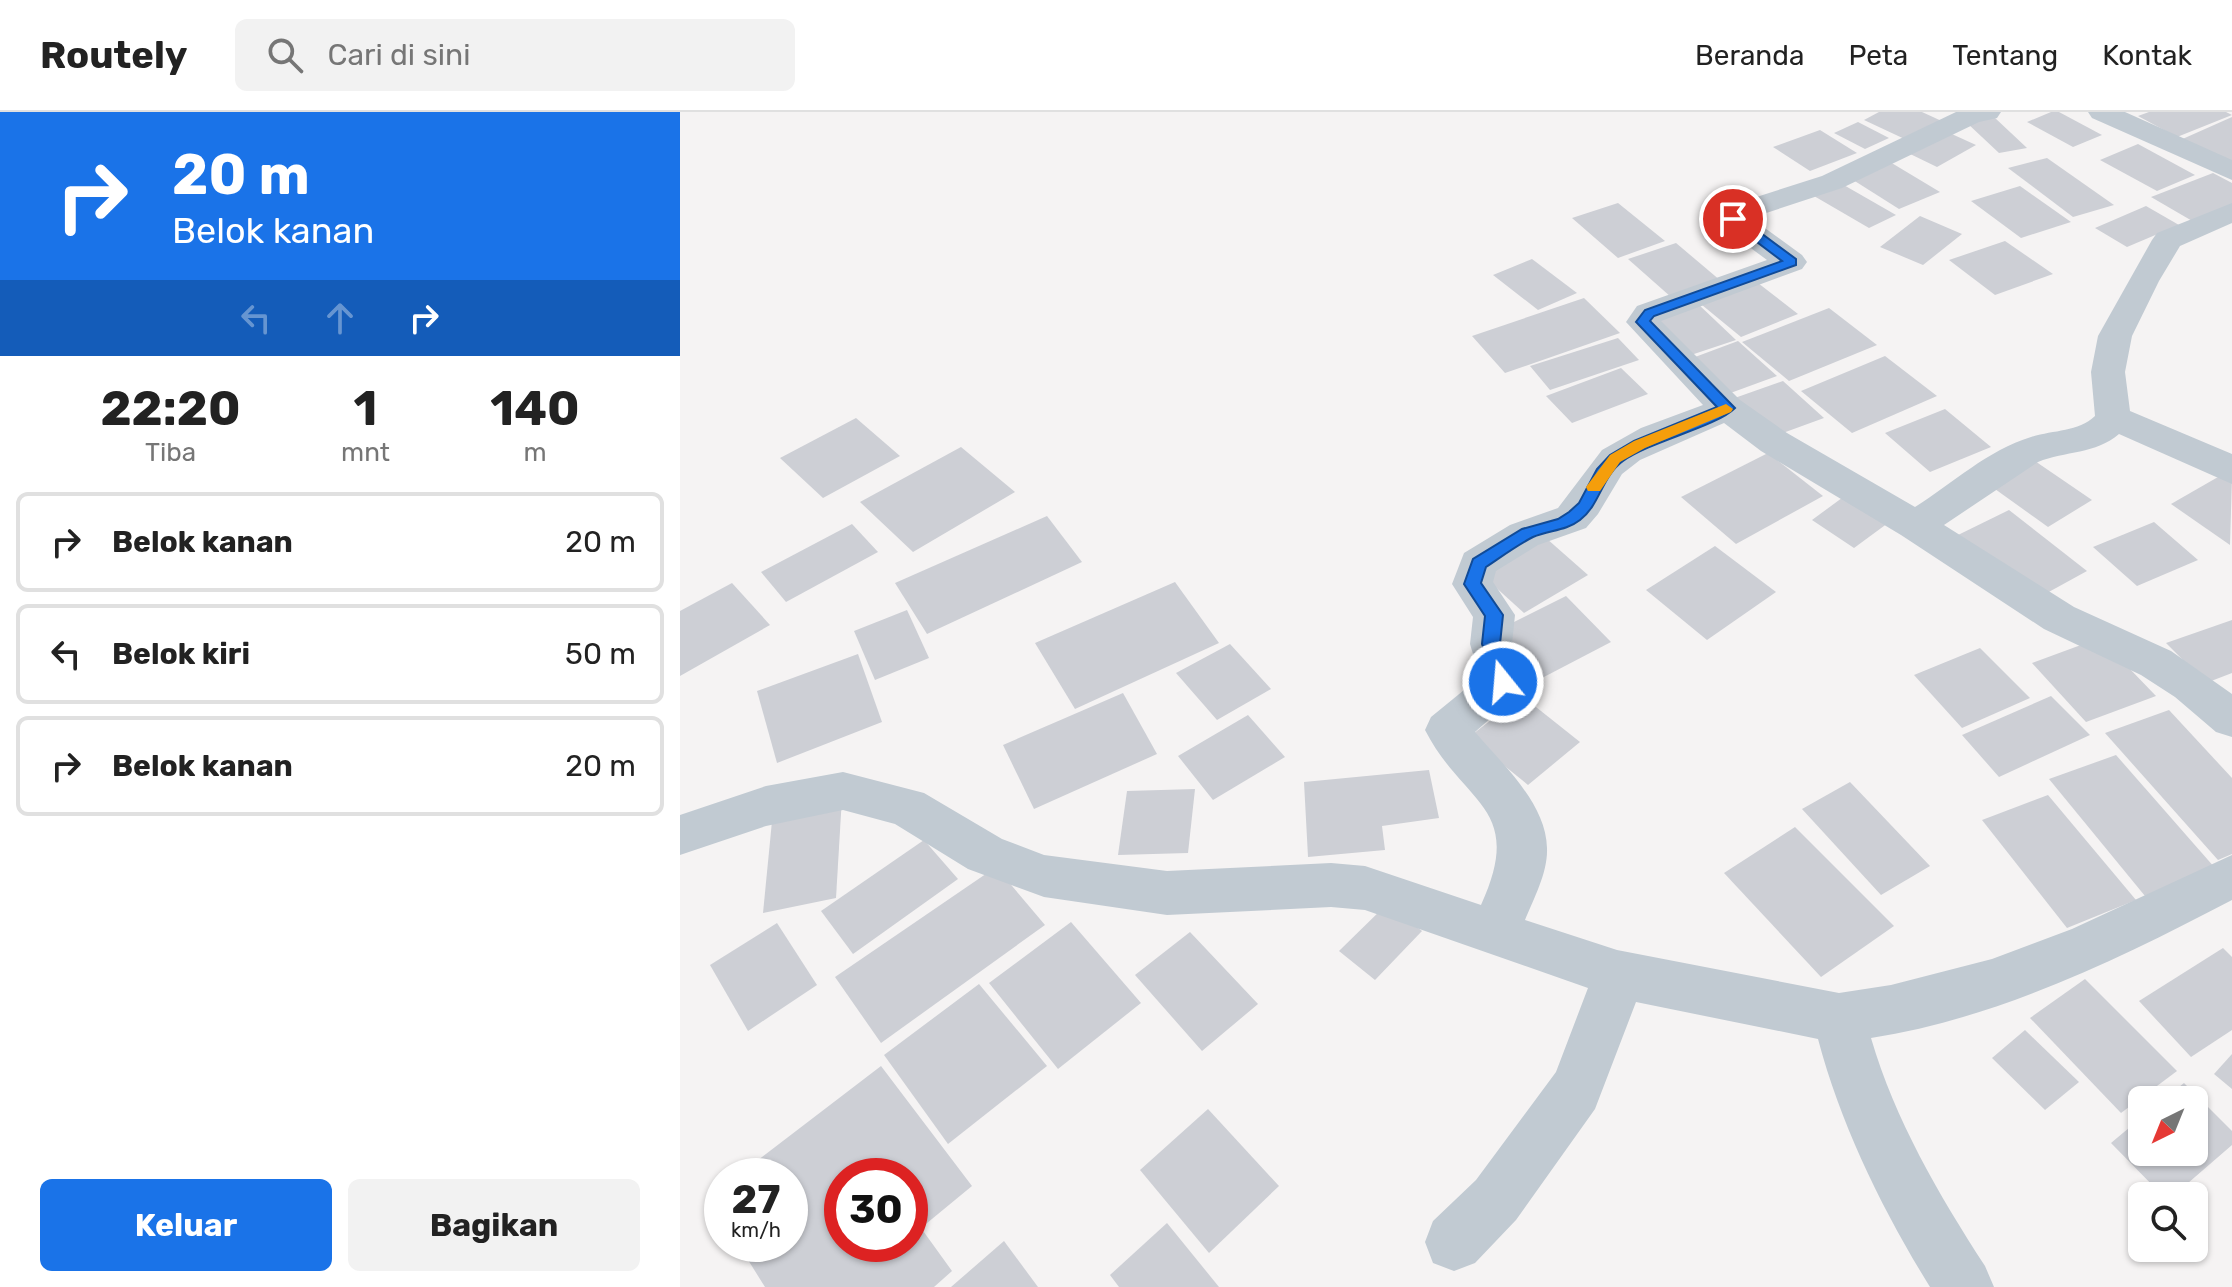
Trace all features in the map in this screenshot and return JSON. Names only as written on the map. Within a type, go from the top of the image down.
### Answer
[{"type":"street","points":[[1987,112],[1970,116],[1832,182],[1733,214],[1740,225],[1791,262],[1649,313],[1643,322],[1727,408],[1774,442],[1915,525],[2059,618],[2156,663],[2190,685],[2232,719]]},
{"type":"street","points":[[2102,112],[2232,171]]},
{"type":"street","points":[[1915,525],[1939,512],[1995,471],[2042,446],[2085,440],[2105,429],[2113,418],[2108,372],[2115,336],[2143,281],[2168,240],[2232,212]]},
{"type":"street","points":[[1495,931],[1512,890],[1523,847],[1517,819],[1447,730],[1503,682],[1491,644],[1494,615],[1472,584],[1478,563],[1528,533],[1563,523],[1575,516],[1585,506],[1603,473],[1615,459],[1639,444],[1727,408]]},
{"type":"street","points":[[2113,418],[2212,458],[2232,471]]},
{"type":"street","points":[[680,835],[766,806],[843,791],[907,807],[985,854],[1044,876],[1167,893],[1331,885],[1365,888],[1617,974],[1839,1018],[1875,1014],[1997,983],[2137,925],[2232,876]]},
{"type":"street","points":[[1454,1242],[1496,1200],[1576,1090],[1609,1007],[1617,974]]},
{"type":"street","points":[[1839,1018],[1848,1059],[1868,1104],[1909,1192],[1964,1287]]},
{"type":"building","points":[[1879,112],[1922,112],[1946,123],[1911,142],[1864,120]]},
{"type":"building","points":[[2059,112],[2102,135],[2073,147],[2027,122]]},
{"type":"building","points":[[2149,112],[2226,112],[2232,115],[2177,137],[2138,116]]},
{"type":"building","points":[[1994,117],[2027,148],[1999,153],[1966,122]]},
{"type":"building","points":[[2232,117],[2232,160],[2224,163],[2178,141]]},
{"type":"building","points":[[1858,122],[1889,138],[1865,149],[1834,133]]},
{"type":"building","points":[[1820,130],[1857,153],[1810,171],[1773,147]]},
{"type":"building","points":[[1943,130],[1976,145],[1937,167],[1904,151]]},
{"type":"building","points":[[2138,144],[2195,175],[2157,191],[2100,160]]},
{"type":"building","points":[[2047,158],[2114,205],[2073,217],[2008,168]]},
{"type":"building","points":[[1890,162],[1940,192],[1899,209],[1850,178]]},
{"type":"building","points":[[2213,173],[2232,183],[2232,206],[2194,222],[2151,197]]},
{"type":"building","points":[[1842,184],[1896,215],[1869,228],[1814,196]]},
{"type":"building","points":[[2020,186],[2071,222],[2021,238],[1971,201]]},
{"type":"building","points":[[1618,203],[1665,241],[1618,258],[1572,218]]},
{"type":"building","points":[[2146,206],[2179,225],[2127,247],[2095,228]]},
{"type":"building","points":[[1920,216],[1962,234],[1923,265],[1880,247]]},
{"type":"building","points":[[2005,241],[2053,274],[1995,295],[1949,260]]},
{"type":"building","points":[[1676,243],[1721,281],[1671,297],[1628,259]]},
{"type":"building","points":[[1532,259],[1577,293],[1538,310],[1493,275]]},
{"type":"building","points":[[1758,283],[1798,314],[1741,337],[1702,305]]},
{"type":"building","points":[[1584,298],[1620,333],[1505,373],[1472,336]]},
{"type":"building","points":[[1697,303],[1736,340],[1691,355],[1653,316]]},
{"type":"building","points":[[1829,308],[1877,345],[1789,381],[1742,342]]},
{"type":"building","points":[[1618,338],[1639,360],[1550,390],[1530,366]]},
{"type":"building","points":[[1738,341],[1777,376],[1725,395],[1687,360]]},
{"type":"building","points":[[1885,356],[1937,396],[1852,433],[1801,391]]},
{"type":"building","points":[[1621,368],[1648,394],[1572,423],[1546,396]]},
{"type":"building","points":[[1783,381],[1824,418],[1769,438],[1729,400]]},
{"type":"building","points":[[1945,409],[1991,447],[1930,472],[1885,433]]},
{"type":"building","points":[[856,418],[900,456],[823,498],[780,458]]},
{"type":"building","points":[[961,447],[1015,492],[913,552],[860,502]]},
{"type":"building","points":[[1768,453],[1823,496],[1736,544],[1681,497]]},
{"type":"building","points":[[2032,459],[2092,500],[2048,527],[1988,484]]},
{"type":"building","points":[[2225,473],[2232,477],[2230,545],[2171,504]]},
{"type":"building","points":[[1846,495],[1888,523],[1854,548],[1812,520]]},
{"type":"building","points":[[2009,510],[2087,571],[2036,599],[1958,535]]},
{"type":"building","points":[[1047,516],[1082,562],[927,634],[895,583]]},
{"type":"building","points":[[2154,522],[2198,560],[2137,586],[2093,547]]},
{"type":"building","points":[[852,524],[878,552],[786,602],[761,572]]},
{"type":"building","points":[[1546,538],[1588,575],[1524,613],[1481,574]]},
{"type":"building","points":[[1715,546],[1776,592],[1707,640],[1646,590]]},
{"type":"building","points":[[1175,582],[1219,643],[1075,709],[1035,643]]},
{"type":"building","points":[[732,583],[770,625],[680,676],[680,611]]},
{"type":"building","points":[[1566,596],[1611,642],[1542,678],[1498,630]]},
{"type":"building","points":[[907,610],[929,658],[875,680],[854,631]]},
{"type":"building","points":[[2232,620],[2232,673],[2206,683],[2166,643]]},
{"type":"building","points":[[2100,638],[2156,696],[2086,722],[2032,663]]},
{"type":"building","points":[[1230,644],[1271,689],[1217,720],[1176,673]]},
{"type":"building","points":[[1980,648],[2030,698],[1962,728],[1914,675]]},
{"type":"building","points":[[858,654],[882,722],[777,763],[757,691]]},
{"type":"building","points":[[1123,693],[1157,754],[1034,809],[1003,745]]},
{"type":"building","points":[[1522,696],[1580,742],[1528,785],[1469,737]]},
{"type":"building","points":[[2051,696],[2090,735],[1999,777],[1962,735]]},
{"type":"building","points":[[2169,710],[2232,778],[2232,854],[2218,860],[2105,733]]},
{"type":"building","points":[[1248,715],[1285,757],[1213,800],[1178,756]]},
{"type":"building","points":[[2116,755],[2215,868],[2145,896],[2049,779]]},
{"type":"building","points":[[1429,770],[1439,818],[1382,826],[1385,850],[1308,857],[1304,782]]},
{"type":"building","points":[[1850,782],[1930,866],[1881,895],[1802,809]]},
{"type":"building","points":[[1195,789],[1188,853],[1118,855],[1127,791]]},
{"type":"building","points":[[2048,795],[2136,900],[2067,928],[1982,820]]},
{"type":"building","points":[[842,797],[836,898],[763,913],[773,811]]},
{"type":"building","points":[[1795,827],[1894,926],[1821,977],[1724,873]]},
{"type":"building","points":[[924,840],[958,879],[853,954],[821,911]]},
{"type":"building","points":[[996,867],[1045,925],[881,1043],[835,977]]},
{"type":"building","points":[[1387,904],[1422,931],[1375,980],[1339,951]]},
{"type":"building","points":[[1071,922],[1141,1003],[1058,1069],[989,983]]},
{"type":"building","points":[[777,923],[817,985],[748,1031],[710,965]]},
{"type":"building","points":[[1190,932],[1258,1004],[1202,1051],[1135,975]]},
{"type":"building","points":[[2223,948],[2232,957],[2232,1030],[2191,1057],[2139,1001]]},
{"type":"building","points":[[2085,979],[2177,1071],[2157,1086],[2128,1086],[2128,1108],[2121,1113],[2030,1018]]},
{"type":"building","points":[[979,984],[1047,1066],[948,1144],[884,1055]]},
{"type":"building","points":[[2025,1030],[2079,1082],[2045,1110],[1992,1058]]},
{"type":"building","points":[[2232,1054],[2232,1089],[2214,1074]]},
{"type":"building","points":[[881,1066],[972,1186],[928,1222],[928,1158],[824,1158],[824,1262],[928,1262],[928,1238],[952,1271],[934,1287],[765,1287],[749,1262],[808,1262],[808,1158],[761,1158]]},
{"type":"building","points":[[2208,1107],[2232,1131],[2232,1145],[2208,1166]]},
{"type":"building","points":[[1208,1109],[1279,1186],[1209,1253],[1140,1170]]},
{"type":"building","points":[[2128,1129],[2128,1160],[2111,1143]]},
{"type":"building","points":[[2134,1166],[2208,1166],[2189,1182],[2149,1182]]},
{"type":"building","points":[[1167,1223],[1219,1287],[1119,1287],[1110,1275]]},
{"type":"building","points":[[1004,1241],[1038,1287],[951,1287]]},
{"type":"slow traffic","points":[[1594,487],[1615,459],[1639,444],[1726,409]]},
{"type":"route","points":[[1503,682],[1491,644],[1494,615],[1472,584],[1478,563],[1528,533],[1563,523],[1575,516],[1585,506],[1603,473],[1615,459],[1639,444],[1727,408],[1643,322],[1649,313],[1791,262],[1733,219]]}]
